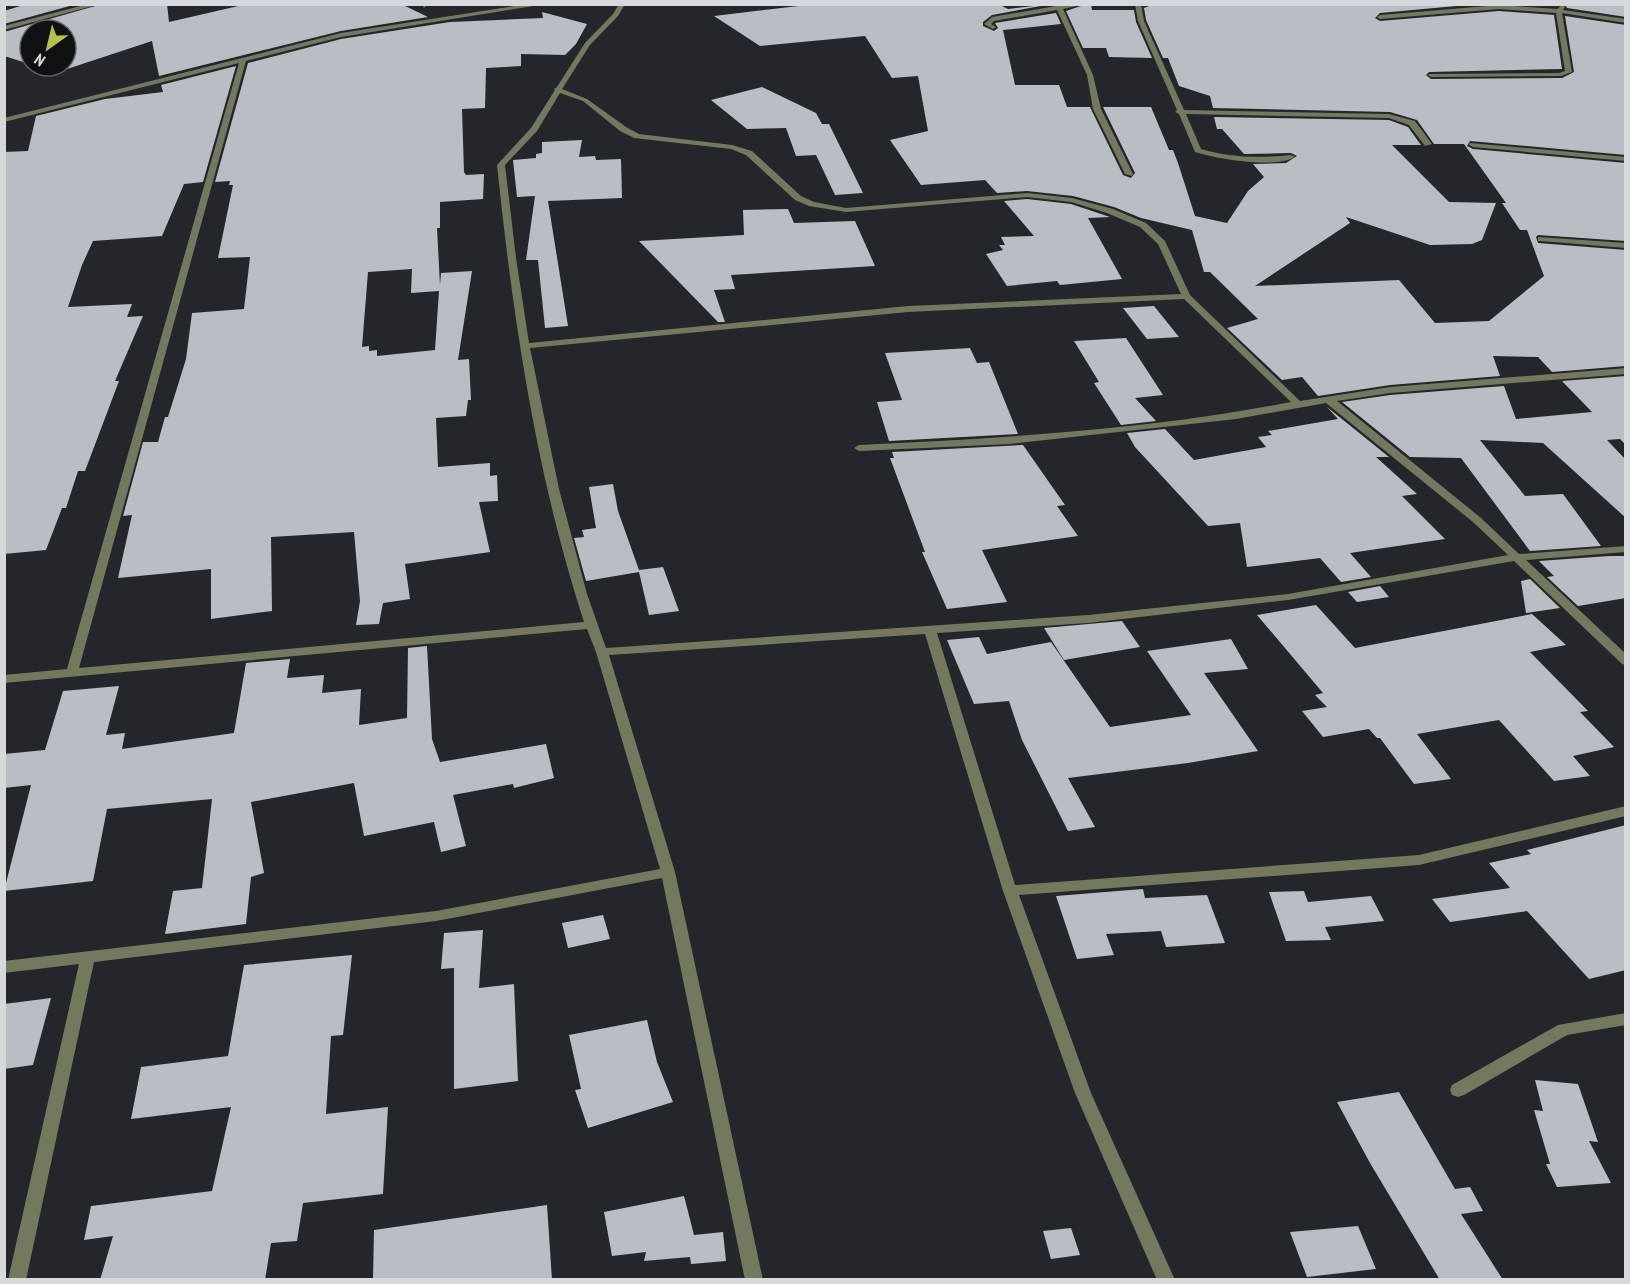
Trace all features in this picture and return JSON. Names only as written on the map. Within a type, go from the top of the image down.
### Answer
[{"type":"street","points":[[4,28],[98,4]]},
{"type":"street","points":[[4,120],[341,35],[543,4]]},
{"type":"street","points":[[622,4],[616,15],[587,44],[534,129],[501,165],[525,345],[549,472],[590,625],[602,652],[668,872],[754,1280]]},
{"type":"street","points":[[993,27],[988,21],[1082,4]]},
{"type":"street","points":[[1138,4],[1141,21],[1179,112],[1198,150],[1234,159],[1256,161],[1291,157]]},
{"type":"street","points":[[1431,75],[1559,75],[1569,72],[1559,11],[1564,4]]},
{"type":"street","points":[[1380,17],[1499,7],[1559,11],[1626,21]]},
{"type":"street","points":[[1059,8],[1090,75],[1097,108],[1129,174]]},
{"type":"street","points":[[72,673],[243,60]]},
{"type":"street","points":[[557,89],[585,100],[623,129],[637,136],[732,147],[749,153],[798,198],[812,204],[846,210],[1027,195],[1072,200],[1110,211],[1143,225],[1162,243],[1186,296],[1298,404]]},
{"type":"street","points":[[1179,112],[1389,116],[1412,123],[1428,144]]},
{"type":"street","points":[[1473,145],[1626,159]]},
{"type":"street","points":[[1541,239],[1626,246]]},
{"type":"street","points":[[525,345],[908,309],[1186,296]]},
{"type":"street","points":[[859,448],[1022,440],[1236,416],[1390,390],[1626,371]]},
{"type":"street","points":[[1328,399],[1477,520],[1626,661]]},
{"type":"street","points":[[602,652],[1088,619],[1288,597],[1518,558],[1626,549]]},
{"type":"street","points":[[4,679],[590,625]]},
{"type":"street","points":[[930,631],[1010,891],[1083,1093],[1166,1280]]},
{"type":"street","points":[[1010,891],[1419,860],[1626,811]]},
{"type":"street","points":[[4,967],[436,916],[668,872]]},
{"type":"street","points":[[17,1280],[88,956]]},
{"type":"street","points":[[1458,1090],[1564,1029],[1626,1019]]},
{"type":"building","points":[[27,4],[77,4],[26,18],[18,18],[18,20],[4,24],[4,11]]},
{"type":"building","points":[[102,4],[167,4],[169,22],[247,4],[401,4],[428,17],[341,31],[159,76],[152,41],[78,65],[78,18],[53,18]]},
{"type":"building","points":[[816,4],[998,4],[1008,9],[1052,4],[992,15],[983,22],[983,26],[994,31],[998,28],[995,23],[1056,13],[1061,24],[1003,30],[1015,85],[1059,85],[1067,107],[1090,107],[1123,175],[1131,178],[1135,173],[1103,107],[1151,107],[1169,150],[1173,150],[1195,216],[1227,223],[1248,191],[1264,177],[1253,164],[1286,163],[1297,156],[1291,153],[1244,154],[1222,129],[1217,129],[1214,117],[1389,120],[1408,127],[1421,145],[1392,145],[1449,202],[1496,203],[1482,240],[1472,244],[1430,245],[1346,217],[1350,223],[1255,286],[1399,280],[1435,323],[1489,321],[1544,276],[1527,230],[1520,230],[1502,203],[1506,203],[1464,144],[1434,144],[1417,120],[1390,112],[1213,108],[1210,96],[1179,86],[1168,58],[1163,58],[1146,20],[1144,8],[1154,4],[1478,4],[1380,13],[1375,18],[1380,21],[1499,11],[1554,15],[1562,69],[1429,72],[1426,75],[1431,79],[1562,78],[1574,72],[1565,16],[1626,25],[1626,155],[1470,141],[1467,146],[1473,149],[1626,163],[1626,241],[1538,235],[1536,237],[1538,243],[1626,250],[1626,366],[1552,372],[1538,357],[1493,356],[1500,376],[1390,385],[1318,396],[1302,377],[1282,380],[1227,328],[1258,319],[1210,272],[1204,272],[1192,230],[1141,218],[1114,207],[1073,196],[1027,191],[997,193],[985,180],[921,185],[890,140],[928,131],[918,76],[892,78],[865,36],[760,46],[714,16]]},
{"type":"building","points":[[1091,4],[1092,10],[1134,10],[1136,22],[1152,58],[1109,57],[1106,48],[1083,48],[1066,11]]},
{"type":"building","points":[[1565,4],[1626,4],[1626,17],[1567,8]]},
{"type":"building","points":[[542,12],[587,24],[576,44],[565,55],[521,54],[521,66],[486,68],[485,108],[462,109],[464,172],[466,175],[484,174],[483,199],[440,202],[440,228],[437,228],[440,285],[441,273],[472,271],[458,360],[469,359],[471,400],[468,400],[466,416],[436,418],[438,467],[490,463],[490,476],[497,475],[498,501],[479,502],[490,552],[405,564],[410,599],[383,603],[379,624],[356,625],[360,601],[354,532],[271,537],[272,611],[211,619],[211,569],[118,578],[132,515],[123,516],[143,442],[158,442],[165,417],[168,417],[186,359],[192,313],[244,309],[250,257],[218,258],[233,185],[229,185],[230,181],[215,182],[248,63],[341,39],[450,22],[543,18]],"holes":[[[412,269],[411,293],[439,291],[435,350],[377,356],[377,350],[369,351],[369,346],[362,347],[368,272]]]},
{"type":"building","points":[[18,28],[18,60],[4,56],[4,32]]},
{"type":"building","points":[[236,66],[203,182],[184,184],[162,236],[93,241],[68,307],[132,304],[127,317],[143,316],[115,381],[119,381],[85,471],[78,471],[66,508],[62,508],[46,550],[4,554],[4,152],[28,151],[36,116],[105,99],[163,92],[161,85]]},
{"type":"building","points":[[762,87],[816,113],[822,124],[829,124],[863,193],[835,195],[816,155],[796,156],[786,128],[747,129],[711,100]]},
{"type":"building","points":[[582,140],[579,157],[595,156],[596,160],[621,159],[622,198],[548,201],[568,326],[545,328],[538,260],[526,260],[535,196],[517,197],[513,160],[536,158],[536,154],[542,153],[542,142]]},
{"type":"building","points":[[1027,199],[1071,204],[1110,217],[1088,218],[1122,279],[1060,285],[1057,281],[1007,286],[986,254],[1003,250],[999,245],[1005,245],[1001,237],[1034,236],[1004,201]]},
{"type":"building","points":[[788,209],[794,223],[855,221],[875,266],[731,275],[735,289],[714,290],[725,322],[718,322],[639,241],[744,235],[743,210]]},
{"type":"building","points":[[1154,306],[1179,337],[1147,339],[1123,308]]},
{"type":"building","points":[[1126,338],[1163,395],[1135,398],[1156,421],[1121,425],[1094,383],[1099,382],[1074,341]]},
{"type":"building","points":[[970,348],[977,363],[989,362],[1018,434],[889,441],[877,402],[902,400],[885,353]]},
{"type":"building","points":[[1626,376],[1626,445],[1620,439],[1607,440],[1626,460],[1626,518],[1543,443],[1480,440],[1525,496],[1563,494],[1601,546],[1530,551],[1461,458],[1410,457],[1342,402],[1390,395],[1504,386],[1516,419],[1592,412],[1562,381]]},
{"type":"building","points":[[1327,407],[1389,457],[1376,457],[1417,494],[1402,496],[1445,539],[1350,553],[1371,577],[1341,582],[1320,558],[1247,567],[1240,523],[1208,526],[1135,447],[1127,433],[1165,429],[1194,460],[1266,447],[1258,437],[1272,435],[1268,431],[1338,419]]},
{"type":"building","points":[[1023,445],[1065,505],[1057,506],[1078,536],[982,550],[1007,602],[947,609],[922,552],[925,552],[890,458],[894,458],[892,452]]},
{"type":"building","points":[[613,484],[618,511],[639,570],[663,567],[679,611],[649,615],[639,572],[586,581],[574,538],[584,537],[582,530],[596,528],[589,487]]},
{"type":"building","points":[[1626,556],[1626,598],[1578,606],[1547,577],[1554,576],[1539,561]]},
{"type":"building","points":[[1530,579],[1560,608],[1526,613],[1521,581]]},
{"type":"building","points":[[1380,586],[1389,597],[1357,602],[1348,592]]},
{"type":"building","points":[[1316,605],[1355,648],[1532,614],[1566,645],[1530,652],[1588,711],[1580,712],[1614,747],[1573,756],[1590,776],[1554,781],[1499,720],[1417,734],[1451,779],[1414,784],[1380,738],[1377,738],[1369,729],[1323,737],[1302,711],[1327,707],[1315,695],[1323,693],[1257,615]]},
{"type":"building","points":[[1122,621],[1140,647],[1064,660],[1044,628]]},
{"type":"building","points":[[979,637],[987,654],[1051,642],[1110,727],[1191,715],[1147,651],[1231,639],[1248,669],[1204,673],[1258,751],[1188,763],[1068,778],[1095,827],[1068,831],[1022,740],[1009,701],[974,704],[947,640]]},
{"type":"building","points":[[427,646],[432,739],[440,762],[546,744],[554,778],[514,788],[513,784],[453,795],[466,846],[441,852],[434,822],[364,836],[354,783],[251,802],[264,873],[251,877],[246,924],[165,934],[173,891],[202,888],[212,799],[107,809],[93,881],[4,891],[31,785],[4,788],[4,754],[45,750],[63,691],[119,686],[106,735],[125,733],[122,749],[234,733],[246,663],[290,659],[287,678],[324,675],[322,693],[361,689],[359,725],[407,718],[408,648]]},
{"type":"building","points":[[1626,825],[1626,970],[1589,979],[1527,911],[1450,922],[1432,899],[1510,888],[1489,863],[1531,854],[1527,850]]},
{"type":"building","points":[[1143,889],[1145,898],[1207,895],[1225,943],[1166,947],[1161,931],[1106,934],[1114,955],[1077,959],[1056,896]]},
{"type":"building","points":[[1304,891],[1308,902],[1371,896],[1384,921],[1325,927],[1331,940],[1286,941],[1269,892]]},
{"type":"building","points":[[603,915],[610,939],[568,948],[562,923]]},
{"type":"building","points":[[483,930],[479,988],[514,984],[518,1081],[454,1089],[454,968],[441,969],[444,933]]},
{"type":"building","points":[[352,955],[343,1035],[331,1036],[326,1114],[388,1107],[383,1194],[303,1203],[297,1241],[271,1243],[265,1280],[100,1280],[113,1236],[84,1240],[91,1206],[212,1191],[231,1107],[131,1119],[141,1067],[228,1056],[244,965]]},
{"type":"building","points":[[51,998],[33,1065],[4,1069],[4,1004]]},
{"type":"building","points":[[647,1020],[657,1062],[673,1102],[588,1128],[575,1090],[581,1089],[569,1035]]},
{"type":"building","points":[[1535,1080],[1578,1084],[1598,1142],[1589,1141],[1611,1183],[1557,1187],[1546,1164],[1550,1164],[1534,1110],[1543,1111]]},
{"type":"building","points":[[1399,1092],[1455,1189],[1470,1187],[1483,1211],[1461,1214],[1503,1280],[1440,1280],[1370,1163],[1337,1102]]},
{"type":"building","points":[[684,1196],[694,1235],[723,1232],[726,1261],[691,1264],[690,1257],[644,1261],[646,1252],[612,1256],[604,1212]]},
{"type":"building","points":[[547,1205],[552,1280],[373,1280],[374,1230]]},
{"type":"building","points":[[1358,1226],[1376,1269],[1307,1277],[1290,1232]]},
{"type":"building","points":[[1071,1228],[1080,1255],[1051,1259],[1043,1231]]}]
